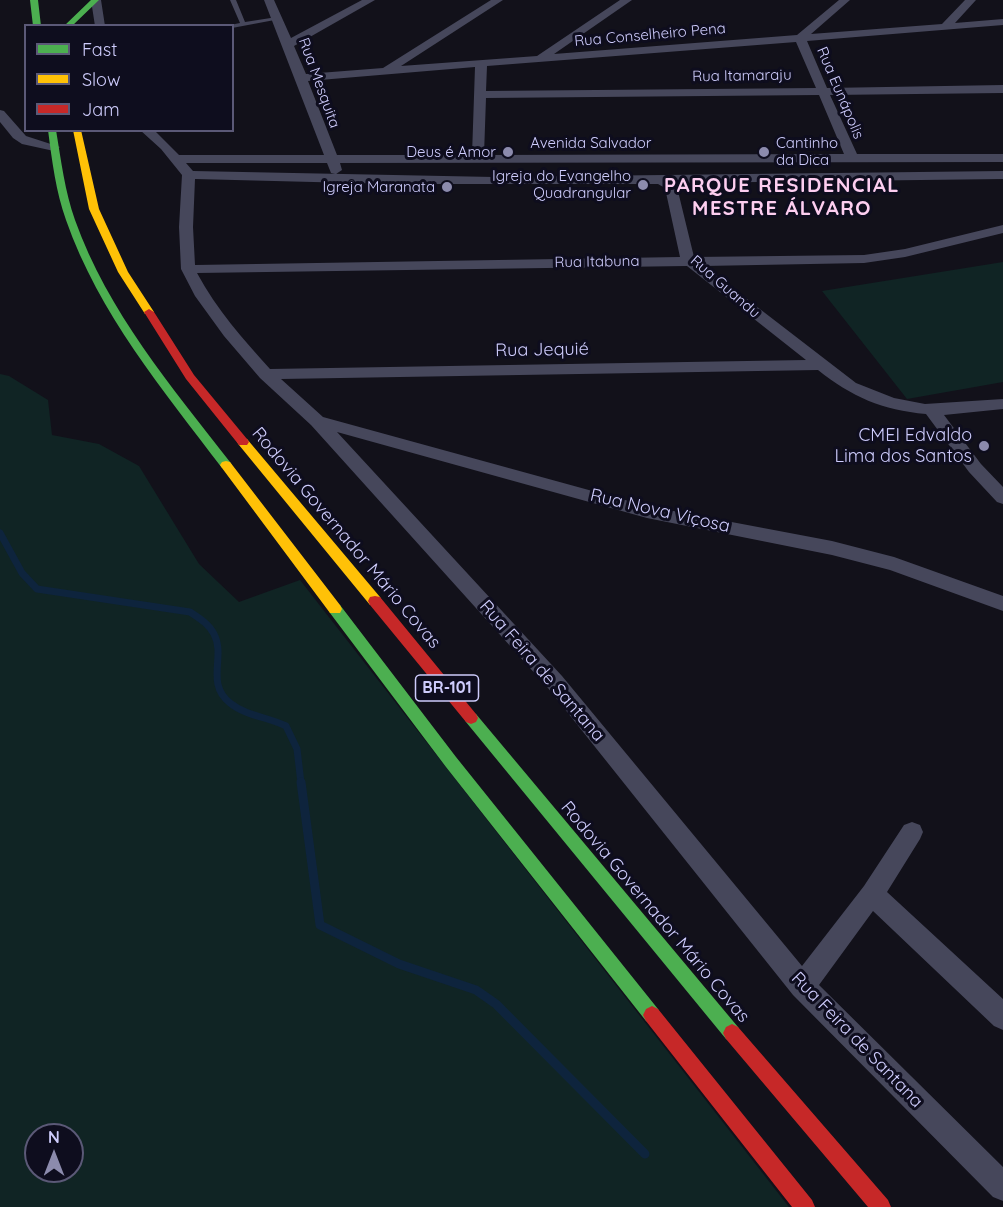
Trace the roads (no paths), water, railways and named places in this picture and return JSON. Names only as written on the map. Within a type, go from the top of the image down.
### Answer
[{"type":"main road","points":[[34,0],[37,24]]},
{"type":"main road","points":[[70,24],[96,0]]},
{"type":"main road","points":[[60,9],[62,24]]},
{"type":"main road","name":"BR-101","points":[[52,132],[61,187],[82,249],[120,318],[157,374],[444,752],[805,1207]]},
{"type":"main road","name":"Rodovia Governador Mário Covas","points":[[77,132],[94,209],[123,272],[190,377],[708,1005],[881,1207]]},
{"type":"street","points":[[96,0],[100,24]]},
{"type":"street","name":"Rua Mesquita","points":[[269,0],[289,44],[299,78],[339,178]]},
{"type":"street","points":[[289,44],[370,0]]},
{"type":"street","points":[[384,72],[498,0]]},
{"type":"street","points":[[539,60],[627,0]]},
{"type":"street","points":[[800,38],[845,0]]},
{"type":"street","points":[[944,28],[971,0]]},
{"type":"street","name":"Rua Conselheiro Pena","points":[[299,78],[1003,22]]},
{"type":"street","name":"Rua Eunápolis","points":[[800,38],[853,160]]},
{"type":"street","points":[[478,159],[482,95],[481,64]]},
{"type":"street","name":"Rua Itamaraju","points":[[482,95],[1003,88]]},
{"type":"street","points":[[0,114],[13,133],[24,142],[54,147]]},
{"type":"street","points":[[148,132],[178,159],[189,175],[670,182],[1003,174]]},
{"type":"street","name":"Avenida Salvador","points":[[178,159],[853,160],[1003,158]]},
{"type":"street","name":"Rua Guandu","points":[[652,159],[651,172],[670,182],[688,260],[850,387],[877,400],[908,409],[931,410],[1003,404]]},
{"type":"street","name":"Rua Guandu","points":[[670,182],[682,170],[675,159]]},
{"type":"street","name":"Rua Feira de Santana","points":[[189,175],[186,227],[188,269],[202,296],[229,333],[266,374],[317,420],[555,682],[693,855],[802,986],[1003,1187]]},
{"type":"street","name":"Rua Itabuna","points":[[188,269],[874,258],[1003,229]]},
{"type":"street","name":"Rua Jequié","points":[[266,374],[818,364]]},
{"type":"street","points":[[931,410],[975,468],[1003,498]]},
{"type":"street","name":"Rua Nova Viçosa","points":[[317,420],[647,512],[832,548],[894,564],[1003,604]]},
{"type":"street","points":[[802,986],[872,894],[912,832]]},
{"type":"street","points":[[872,894],[1003,1017]]},
{"type":"lane","points":[[232,0],[243,24]]},
{"type":"lane","points":[[234,26],[278,19]]},
{"type":"waterway","points":[[0,533],[22,573],[37,589],[190,612],[204,622],[212,630],[217,643],[217,678],[223,695],[230,703],[243,711],[286,726],[297,749],[301,783]]},
{"type":"waterway","points":[[301,782],[320,925],[399,964],[476,990],[496,1004],[645,1154]]},
{"type":"place","name":"Deus é Amor","points":[[508,152]]},
{"type":"place","name":"Cantinho da Dica","points":[[764,152]]},
{"type":"place","name":"Igreja do Evangelho Quadrangular","points":[[643,185]]},
{"type":"place","name":"Igreja Maranata","points":[[447,187]]},
{"type":"place","name":"CMEI Edvaldo Lima dos Santos","points":[[984,446]]},
{"type":"district","name":"PARQUE RESIDENCIAL MESTRE ÁLVARO","points":[[782,198]]}]
